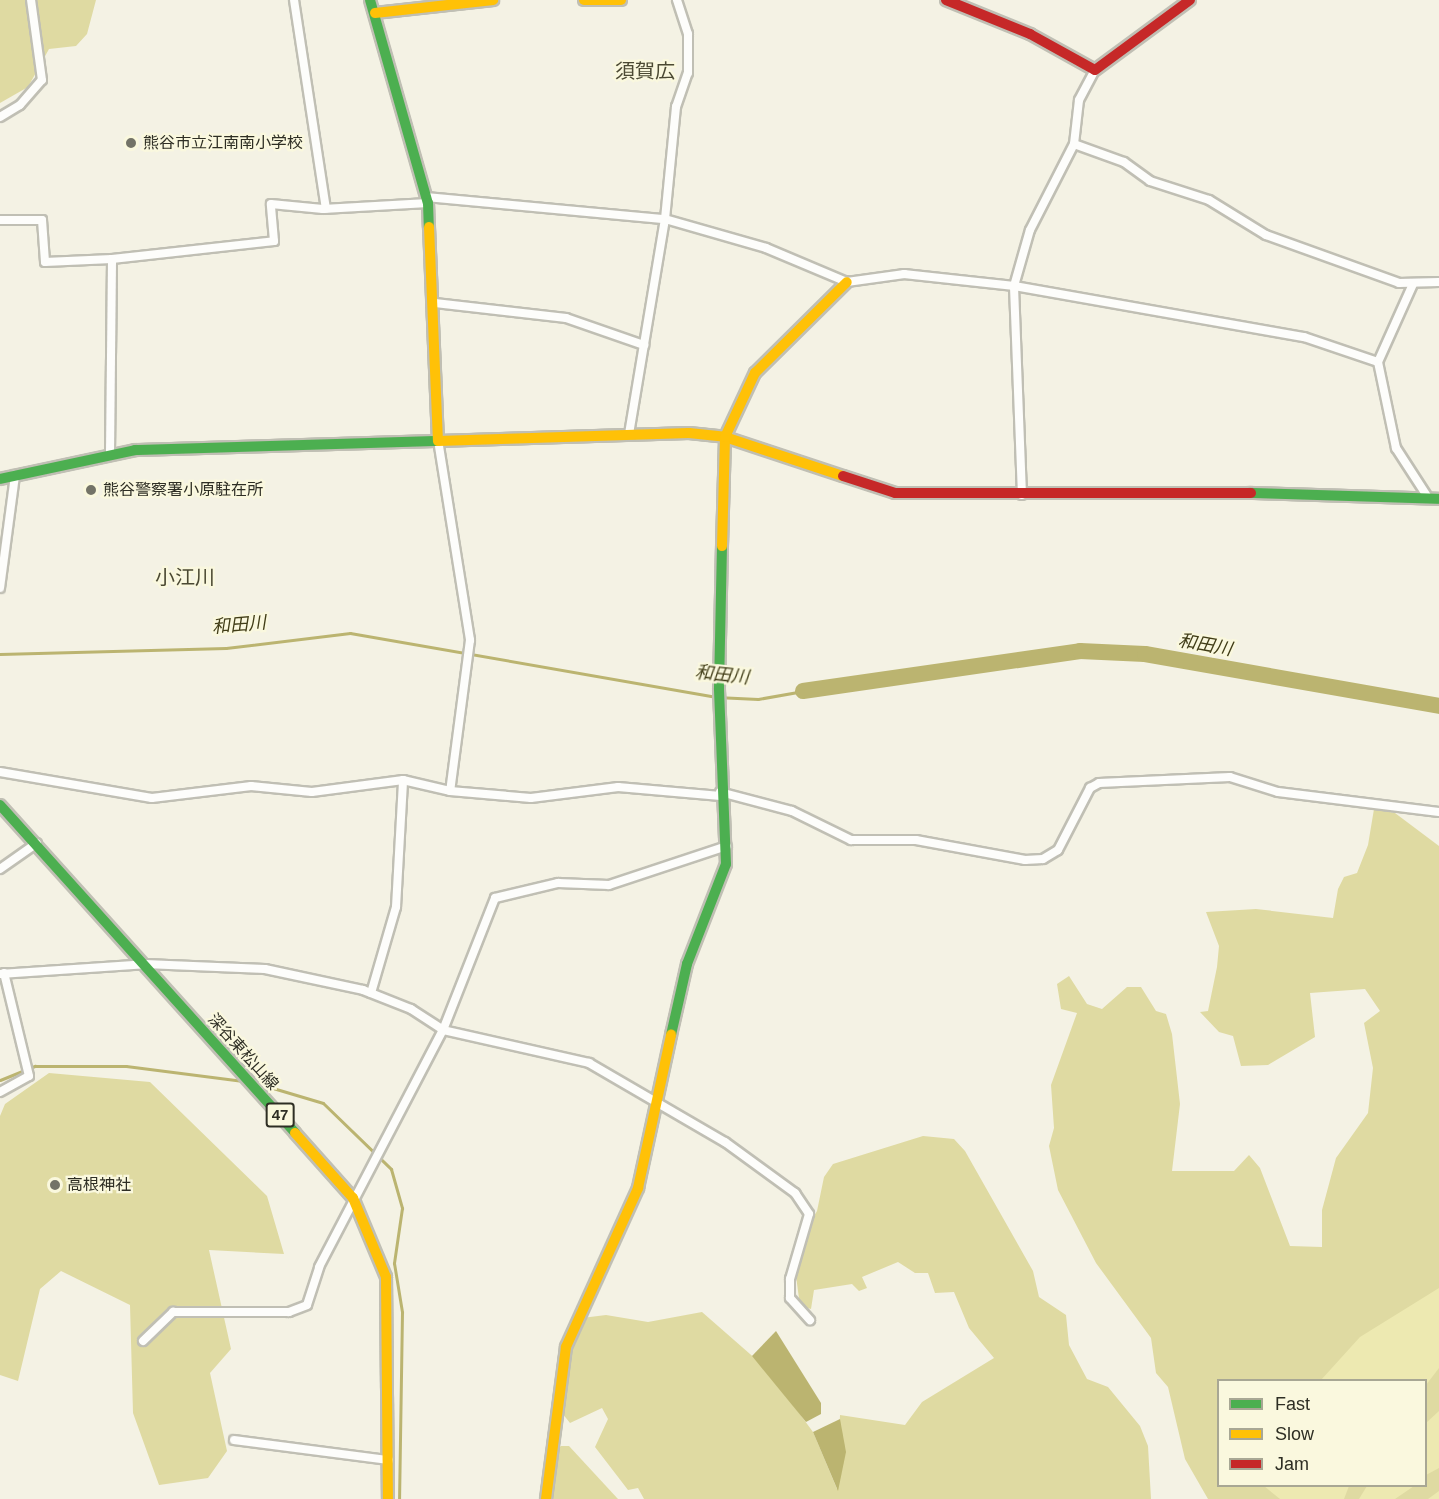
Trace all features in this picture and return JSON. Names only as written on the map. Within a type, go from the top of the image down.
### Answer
[{"type":"street","points":[[0,117],[20,105],[42,80],[31,0]]},
{"type":"street","points":[[294,0],[326,209]]},
{"type":"street","points":[[370,0],[427,200],[435,303],[438,440],[469,651],[450,791]]},
{"type":"street","points":[[375,13],[494,0]]},
{"type":"street","points":[[584,0],[621,0]]},
{"type":"street","points":[[629,434],[665,219],[676,107],[688,73],[688,34],[677,0]]},
{"type":"street","points":[[1022,495],[1014,286],[1030,230],[1074,144],[1079,100],[1095,70],[1190,0]]},
{"type":"street","points":[[949,1],[1030,34],[1095,70]]},
{"type":"street","points":[[1074,144],[1124,162],[1150,181],[1209,200],[1266,235],[1413,284],[1439,282]]},
{"type":"street","points":[[0,220],[42,220],[45,262],[112,259],[274,241],[271,204],[326,209],[427,200],[665,219],[766,248],[847,282],[904,274],[1014,286],[1304,337],[1378,362]]},
{"type":"street","points":[[110,453],[112,259]]},
{"type":"street","points":[[546,1499],[566,1347],[638,1188],[687,964],[722,881],[727,846],[720,794],[719,704],[725,437],[755,373],[847,282]]},
{"type":"street","points":[[1413,284],[1378,362],[1396,447],[1427,496]]},
{"type":"street","points":[[435,303],[566,318],[644,345]]},
{"type":"street","points":[[0,479],[110,453],[629,434],[725,437],[885,491],[1022,495],[1427,496],[1439,499]]},
{"type":"street","points":[[0,588],[15,475]]},
{"type":"street","points":[[0,772],[152,798],[251,786],[312,792],[404,780],[450,791],[559,798],[618,787],[720,794],[792,811],[851,840],[939,843],[1025,860],[1043,859],[1058,850],[1090,788],[1099,783],[1230,777],[1278,792],[1439,812]]},
{"type":"street","points":[[371,993],[396,907],[404,780]]},
{"type":"street","name":"深谷東松山線","points":[[0,805],[37,843],[353,1198],[386,1277],[388,1499]]},
{"type":"street","points":[[0,869],[37,843]]},
{"type":"street","points":[[143,1341],[172,1312],[289,1312],[308,1305],[319,1267],[353,1198],[443,1030],[495,898],[558,883],[601,887],[727,846]]},
{"type":"street","points":[[0,1092],[29,1076],[2,973],[145,964],[246,966],[371,993],[411,1009],[443,1030],[589,1063],[658,1101],[772,1175],[804,1206],[809,1214],[790,1279],[790,1298],[810,1320]]},
{"type":"street","points":[[234,1440],[389,1461]]},
{"type":"shaded area","points":[[0,0],[96,0],[87,34],[76,46],[49,49],[28,87],[0,103]]},
{"type":"shaded area","points":[[1374,809],[1395,813],[1439,846],[1439,1288],[1360,1337],[1322,1379],[1217,1379],[1217,1487],[1265,1487],[1280,1499],[1208,1499],[1185,1459],[1168,1387],[1156,1373],[1151,1338],[1096,1263],[1058,1190],[1049,1146],[1054,1128],[1051,1085],[1077,1013],[1061,1009],[1057,984],[1069,976],[1087,1004],[1102,1009],[1127,987],[1141,987],[1156,1011],[1166,1014],[1172,1034],[1180,1104],[1172,1171],[1234,1171],[1249,1155],[1260,1168],[1290,1246],[1322,1247],[1322,1210],[1336,1158],[1368,1113],[1373,1068],[1364,1023],[1380,1011],[1365,989],[1310,993],[1315,1037],[1268,1065],[1241,1066],[1233,1036],[1219,1032],[1200,1012],[1208,1011],[1219,946],[1206,912],[1256,909],[1333,918],[1338,889],[1344,877],[1357,873],[1368,845]]},
{"type":"shaded area","points":[[49,1073],[150,1082],[267,1196],[284,1254],[209,1250],[231,1349],[210,1373],[227,1451],[208,1478],[159,1485],[133,1413],[130,1305],[61,1271],[40,1289],[18,1381],[0,1375],[0,1116],[5,1104]]},
{"type":"shaded area","points":[[923,1136],[954,1139],[965,1151],[1033,1271],[1039,1297],[1066,1315],[1069,1345],[1087,1379],[1108,1387],[1140,1426],[1148,1446],[1151,1499],[644,1499],[638,1488],[628,1490],[595,1447],[608,1419],[602,1408],[570,1423],[562,1413],[563,1369],[582,1318],[606,1315],[648,1322],[702,1312],[766,1368],[813,1432],[837,1489],[840,1415],[905,1425],[922,1402],[994,1358],[969,1328],[954,1292],[935,1293],[928,1273],[915,1273],[898,1262],[862,1277],[867,1288],[859,1291],[852,1284],[814,1290],[811,1309],[800,1306],[793,1253],[817,1211],[824,1177],[833,1164]]},
{"type":"shaded area","points":[[1439,1280],[1439,1499],[1243,1499],[1241,1487],[1427,1487],[1427,1379],[1304,1379],[1348,1338]]},
{"type":"shaded area","points":[[776,1331],[821,1403],[821,1414],[806,1422],[752,1356]]},
{"type":"shaded area","points":[[1439,1368],[1439,1411],[1427,1422],[1427,1384]]},
{"type":"shaded area","points":[[840,1419],[846,1452],[838,1491],[813,1432]]},
{"type":"shaded area","points":[[561,1446],[569,1446],[618,1499],[547,1499],[554,1451]]},
{"type":"shaded area","points":[[1439,1468],[1439,1491],[1428,1499],[1395,1499],[1413,1487],[1427,1487],[1427,1474]]},
{"type":"shaded area","points":[[1349,1487],[1366,1487],[1359,1499],[1344,1499]]},
{"type":"waterway","name":"和田川","points":[[0,654],[226,648],[350,633],[716,697],[758,699],[803,691]]},
{"type":"waterway","name":"和田川","points":[[803,691],[1080,651],[1145,654],[1439,706]]},
{"type":"waterway","points":[[0,1080],[35,1066],[126,1066],[243,1081]]},
{"type":"waterway","points":[[256,1083],[323,1103],[391,1169],[402,1208],[394,1263],[402,1312],[399,1499]]},
{"type":"traffic: fast","points":[[370,0],[428,203],[429,227]]},
{"type":"traffic: fast","points":[[0,479],[135,450],[438,441]]},
{"type":"traffic: fast","points":[[1251,493],[1439,499]]},
{"type":"traffic: fast","points":[[671,1035],[687,964],[726,864],[719,688],[722,546]]},
{"type":"traffic: fast","points":[[0,805],[295,1133]]},
{"type":"traffic: slow","points":[[375,13],[493,0]]},
{"type":"traffic: slow","points":[[584,0],[621,0]]},
{"type":"traffic: slow","points":[[429,227],[438,440]]},
{"type":"traffic: slow","points":[[722,546],[725,437],[755,373],[847,282]]},
{"type":"traffic: slow","points":[[438,441],[689,433],[725,437],[843,476]]},
{"type":"traffic: slow","points":[[546,1499],[566,1347],[638,1188],[671,1035]]},
{"type":"traffic: slow","points":[[295,1133],[353,1198],[386,1277],[388,1499]]},
{"type":"traffic: jam","points":[[946,0],[1030,34],[1095,70],[1190,0]]},
{"type":"traffic: jam","points":[[843,476],[895,493],[1251,493]]},
{"type":"place","name":"熊谷市立江南南小学校","points":[[131,143]]},
{"type":"place","name":"熊谷警察署小原駐在所","points":[[91,490]]},
{"type":"place","name":"高根神社","points":[[55,1185]]},
{"type":"district","name":"須賀広","points":[[645,71]]},
{"type":"district","name":"小江川","points":[[185,577]]}]
